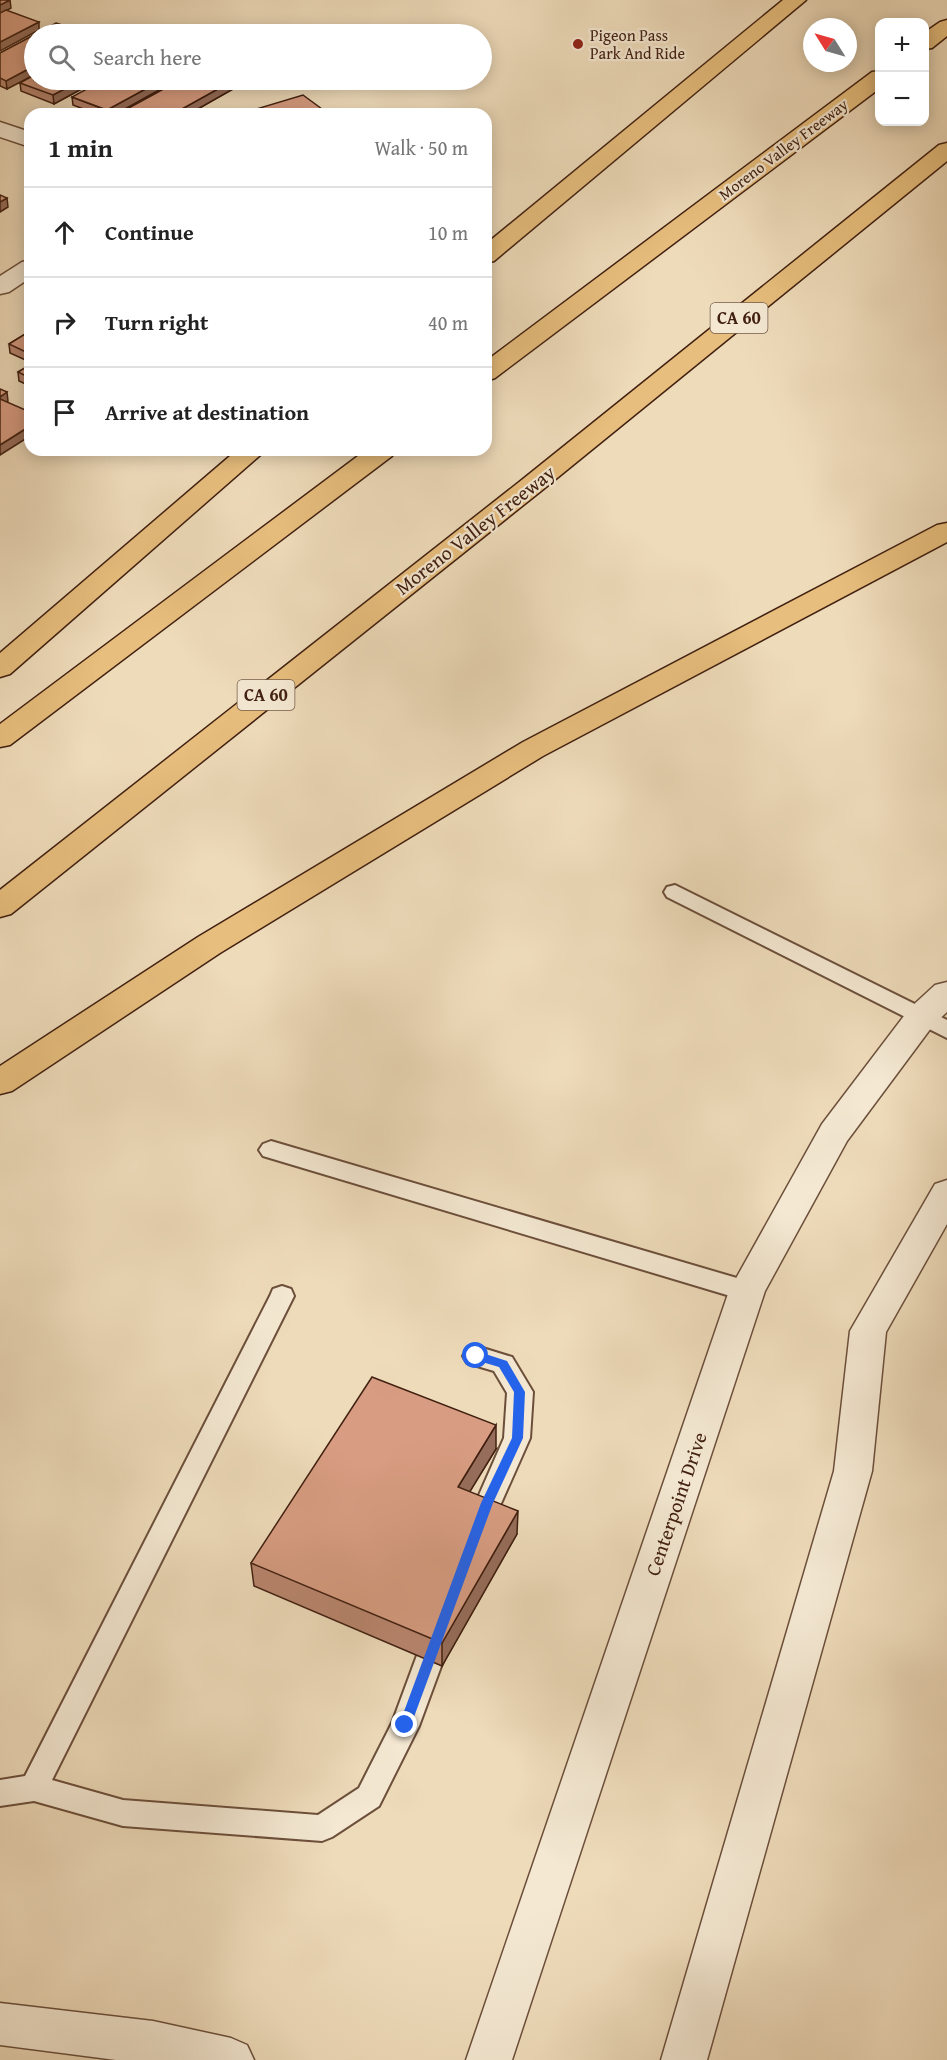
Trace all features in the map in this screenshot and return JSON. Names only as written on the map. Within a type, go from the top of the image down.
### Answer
[{"type":"highway","points":[[492,251],[796,0]]},
{"type":"highway","points":[[929,39],[947,26]]},
{"type":"highway","name":"Moreno Valley Freeway","points":[[492,368],[875,80]]},
{"type":"highway","name":"Moreno Valley Freeway","points":[[0,906],[532,485],[947,150]]},
{"type":"highway","points":[[0,668],[246,456]]},
{"type":"highway","points":[[0,738],[376,456]]},
{"type":"highway","points":[[0,1082],[209,945],[533,749],[947,531]]},
{"type":"street","points":[[0,129],[24,138]]},
{"type":"street","points":[[0,287],[24,271]]},
{"type":"street","name":"Centerpoint Drive","points":[[489,2060],[747,1291],[834,1133],[939,1013]]},
{"type":"street","points":[[684,2060],[853,1471],[868,1331],[947,1193]]},
{"type":"street","points":[[0,2024],[153,2043],[231,2060]]},
{"type":"lane","points":[[675,892],[939,1013]]},
{"type":"lane","points":[[271,1150],[747,1291]]},
{"type":"lane","points":[[34,1788],[282,1296]]},
{"type":"lane","points":[[471,1548],[487,1503],[517,1438],[520,1392],[503,1364],[476,1356]]},
{"type":"lane","points":[[0,1793],[34,1788],[123,1813],[322,1828],[369,1797],[405,1725],[450,1603]]},
{"type":"building","points":[[0,0],[10,0],[0,5]]},
{"type":"building","points":[[6,10],[39,22],[24,24],[24,30],[0,42],[0,13]]},
{"type":"building","points":[[24,40],[24,71],[6,81],[0,78],[0,53]]},
{"type":"building","points":[[39,90],[63,90],[53,95]]},
{"type":"building","points":[[85,90],[144,90],[111,108],[102,108],[72,97]]},
{"type":"building","points":[[162,90],[216,90],[184,108],[129,108]]},
{"type":"building","points":[[303,95],[321,108],[260,108]]},
{"type":"building","points":[[0,195],[7,198],[0,202]]},
{"type":"building","points":[[24,335],[24,351],[9,344]]},
{"type":"building","points":[[0,389],[7,392],[0,397]]},
{"type":"building","points":[[0,399],[24,409],[24,430],[0,445]]},
{"type":"building","points":[[372,1377],[496,1425],[458,1487],[518,1511],[442,1643],[251,1563]]},
{"type":"place","name":"Pigeon Pass Park And Ride","points":[[578,44]]},
{"type":"route","points":[[405,1725],[487,1503],[517,1438],[520,1392],[503,1364],[476,1356]]}]
